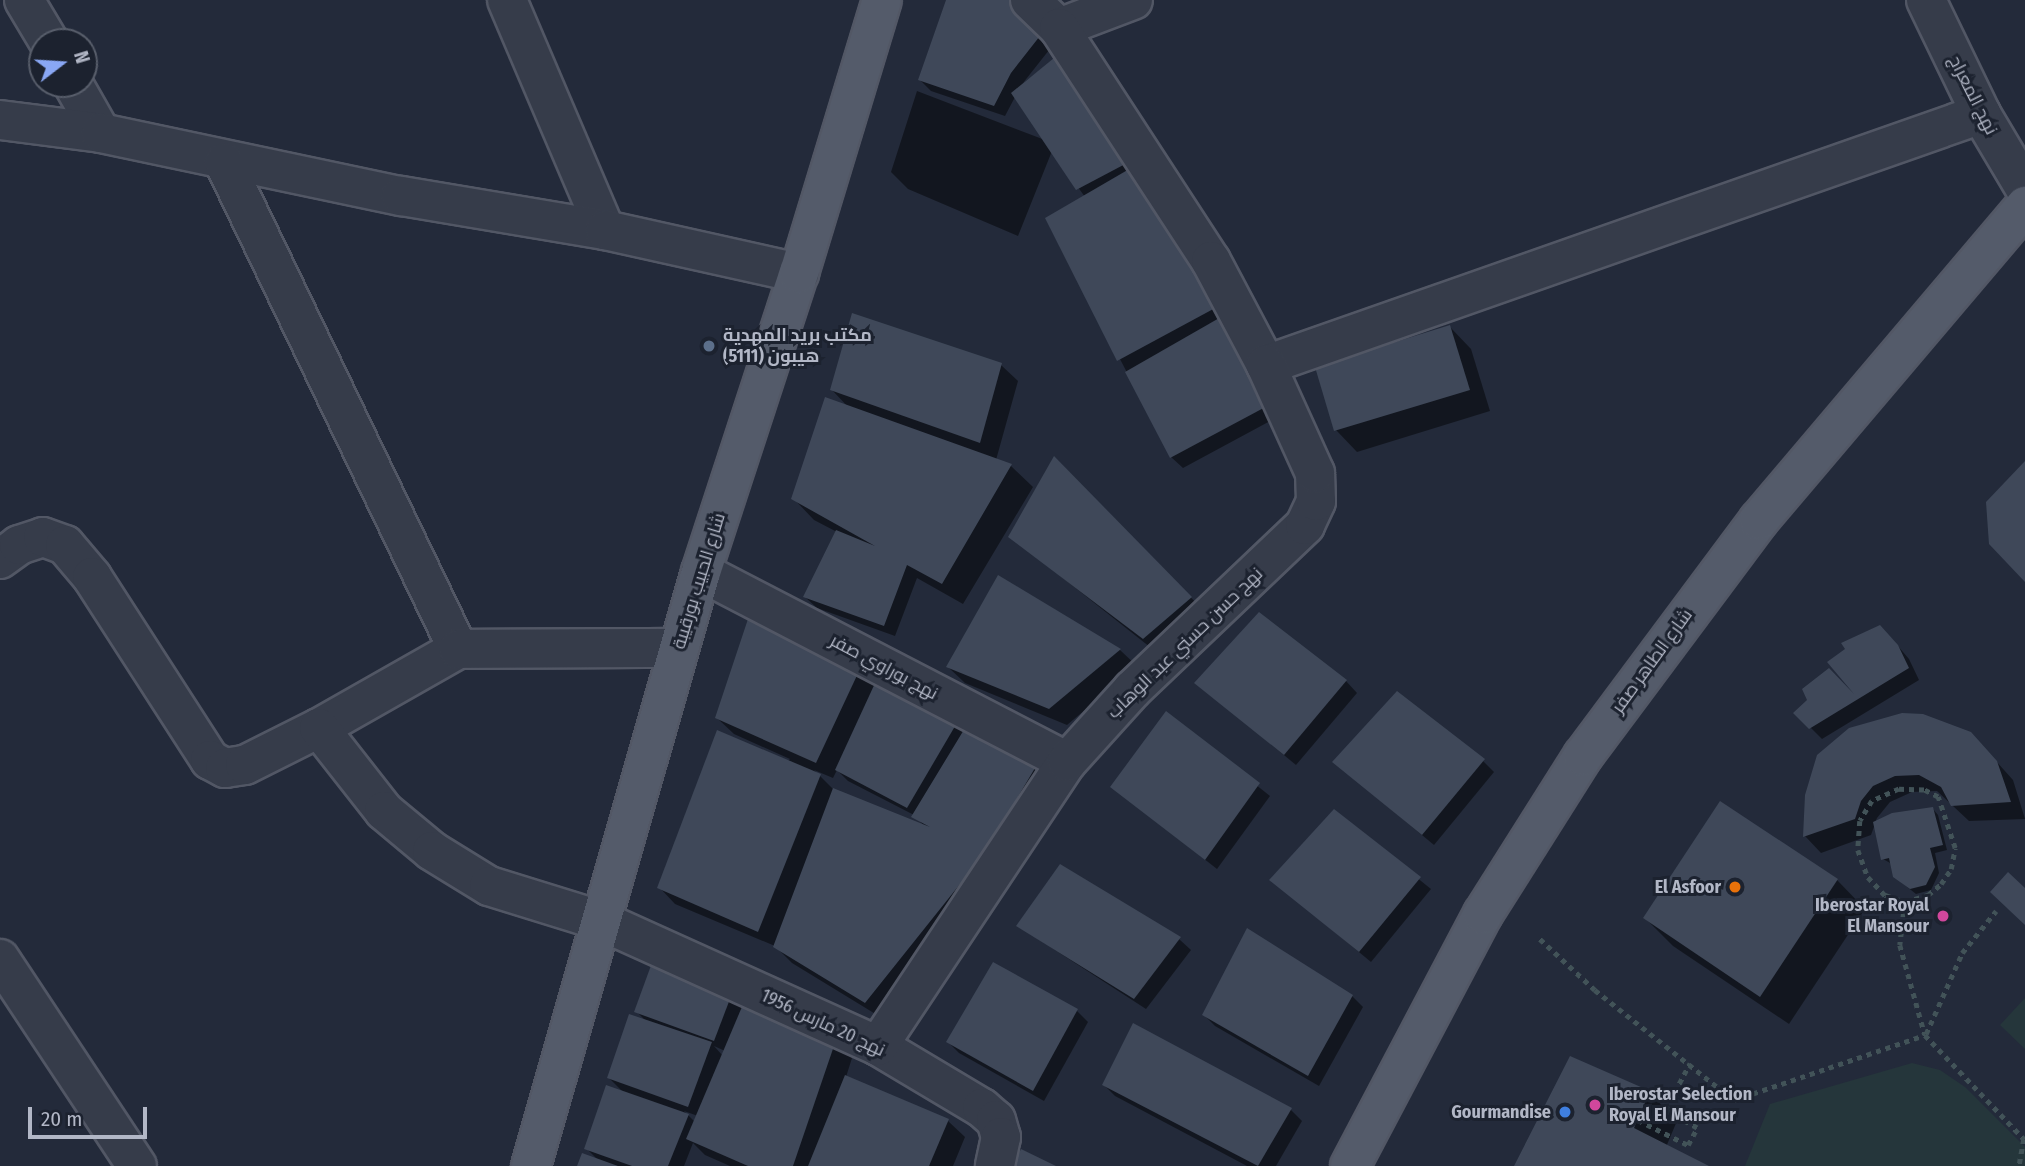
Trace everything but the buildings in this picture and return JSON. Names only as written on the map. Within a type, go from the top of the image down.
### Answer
[{"type":"main road","name":"شارع الحبيب بورقيبة","points":[[528,1164],[701,572],[799,273],[882,0]]},
{"type":"main road","name":"شارع الطاهر صفر","points":[[1350,1166],[1483,914],[1583,756],[1759,520],[2025,206]]},
{"type":"street","points":[[24,0],[41,28]]},
{"type":"street","points":[[507,0],[605,230]]},
{"type":"street","name":"نهج حسن حسني عبد الوهاب","points":[[878,1046],[1067,762],[1132,690],[1305,525],[1316,501],[1315,473],[1266,365],[1211,261],[1059,28],[1030,0]]},
{"type":"street","points":[[1059,28],[1133,0]]},
{"type":"street","name":"نهج المعراج","points":[[1931,9],[1981,114],[2025,188]]},
{"type":"street","points":[[81,98],[101,133]]},
{"type":"street","points":[[1266,365],[1981,114]]},
{"type":"street","points":[[0,120],[101,133],[224,162],[605,230],[799,273]]},
{"type":"street","points":[[224,162],[458,649]]},
{"type":"street","points":[[0,559],[19,545],[43,537],[65,545],[92,577],[210,760],[225,768],[245,765],[319,728],[458,649],[678,648]]},
{"type":"street","name":"نهج بوراوي صفر","points":[[701,572],[1067,762]]},
{"type":"street","name":"نهج 20 مارس 1956","points":[[319,728],[384,811],[432,850],[489,886],[598,920],[878,1046],[996,1120],[1001,1137],[995,1166]]},
{"type":"street","points":[[0,959],[137,1166]]},
{"type":"path","points":[[1899,789],[1924,790],[1938,797],[1955,848],[1951,869],[1941,884],[1928,895],[1905,902],[1885,895],[1868,877],[1858,850],[1860,821],[1872,801],[1899,789]]},
{"type":"path","points":[[1905,902],[1900,945],[1925,1035],[2025,1139],[2019,1166]]},
{"type":"path","points":[[1539,939],[1595,990],[1734,1100],[1925,1035],[1962,953],[1996,911]]},
{"type":"path","points":[[1638,1120],[1688,1145],[1697,1128],[1665,1110],[1690,1063]]},
{"type":"shaded area","points":[[2025,998],[2025,1049],[2000,1025]]},
{"type":"shaded area","points":[[1912,1063],[1940,1070],[1965,1087],[2025,1147],[2025,1166],[1745,1166],[1770,1104]]},
{"type":"place","name":"مكتب بريد المهدية هيبون (5111)","points":[[709,346]]},
{"type":"place","name":"El Asfoor","points":[[1735,887]]},
{"type":"place","name":"Iberostar Royal El Mansour","points":[[1943,916]]},
{"type":"place","name":"Iberostar Selection Royal El Mansour","points":[[1595,1105]]},
{"type":"place","name":"Gourmandise","points":[[1565,1112]]}]
